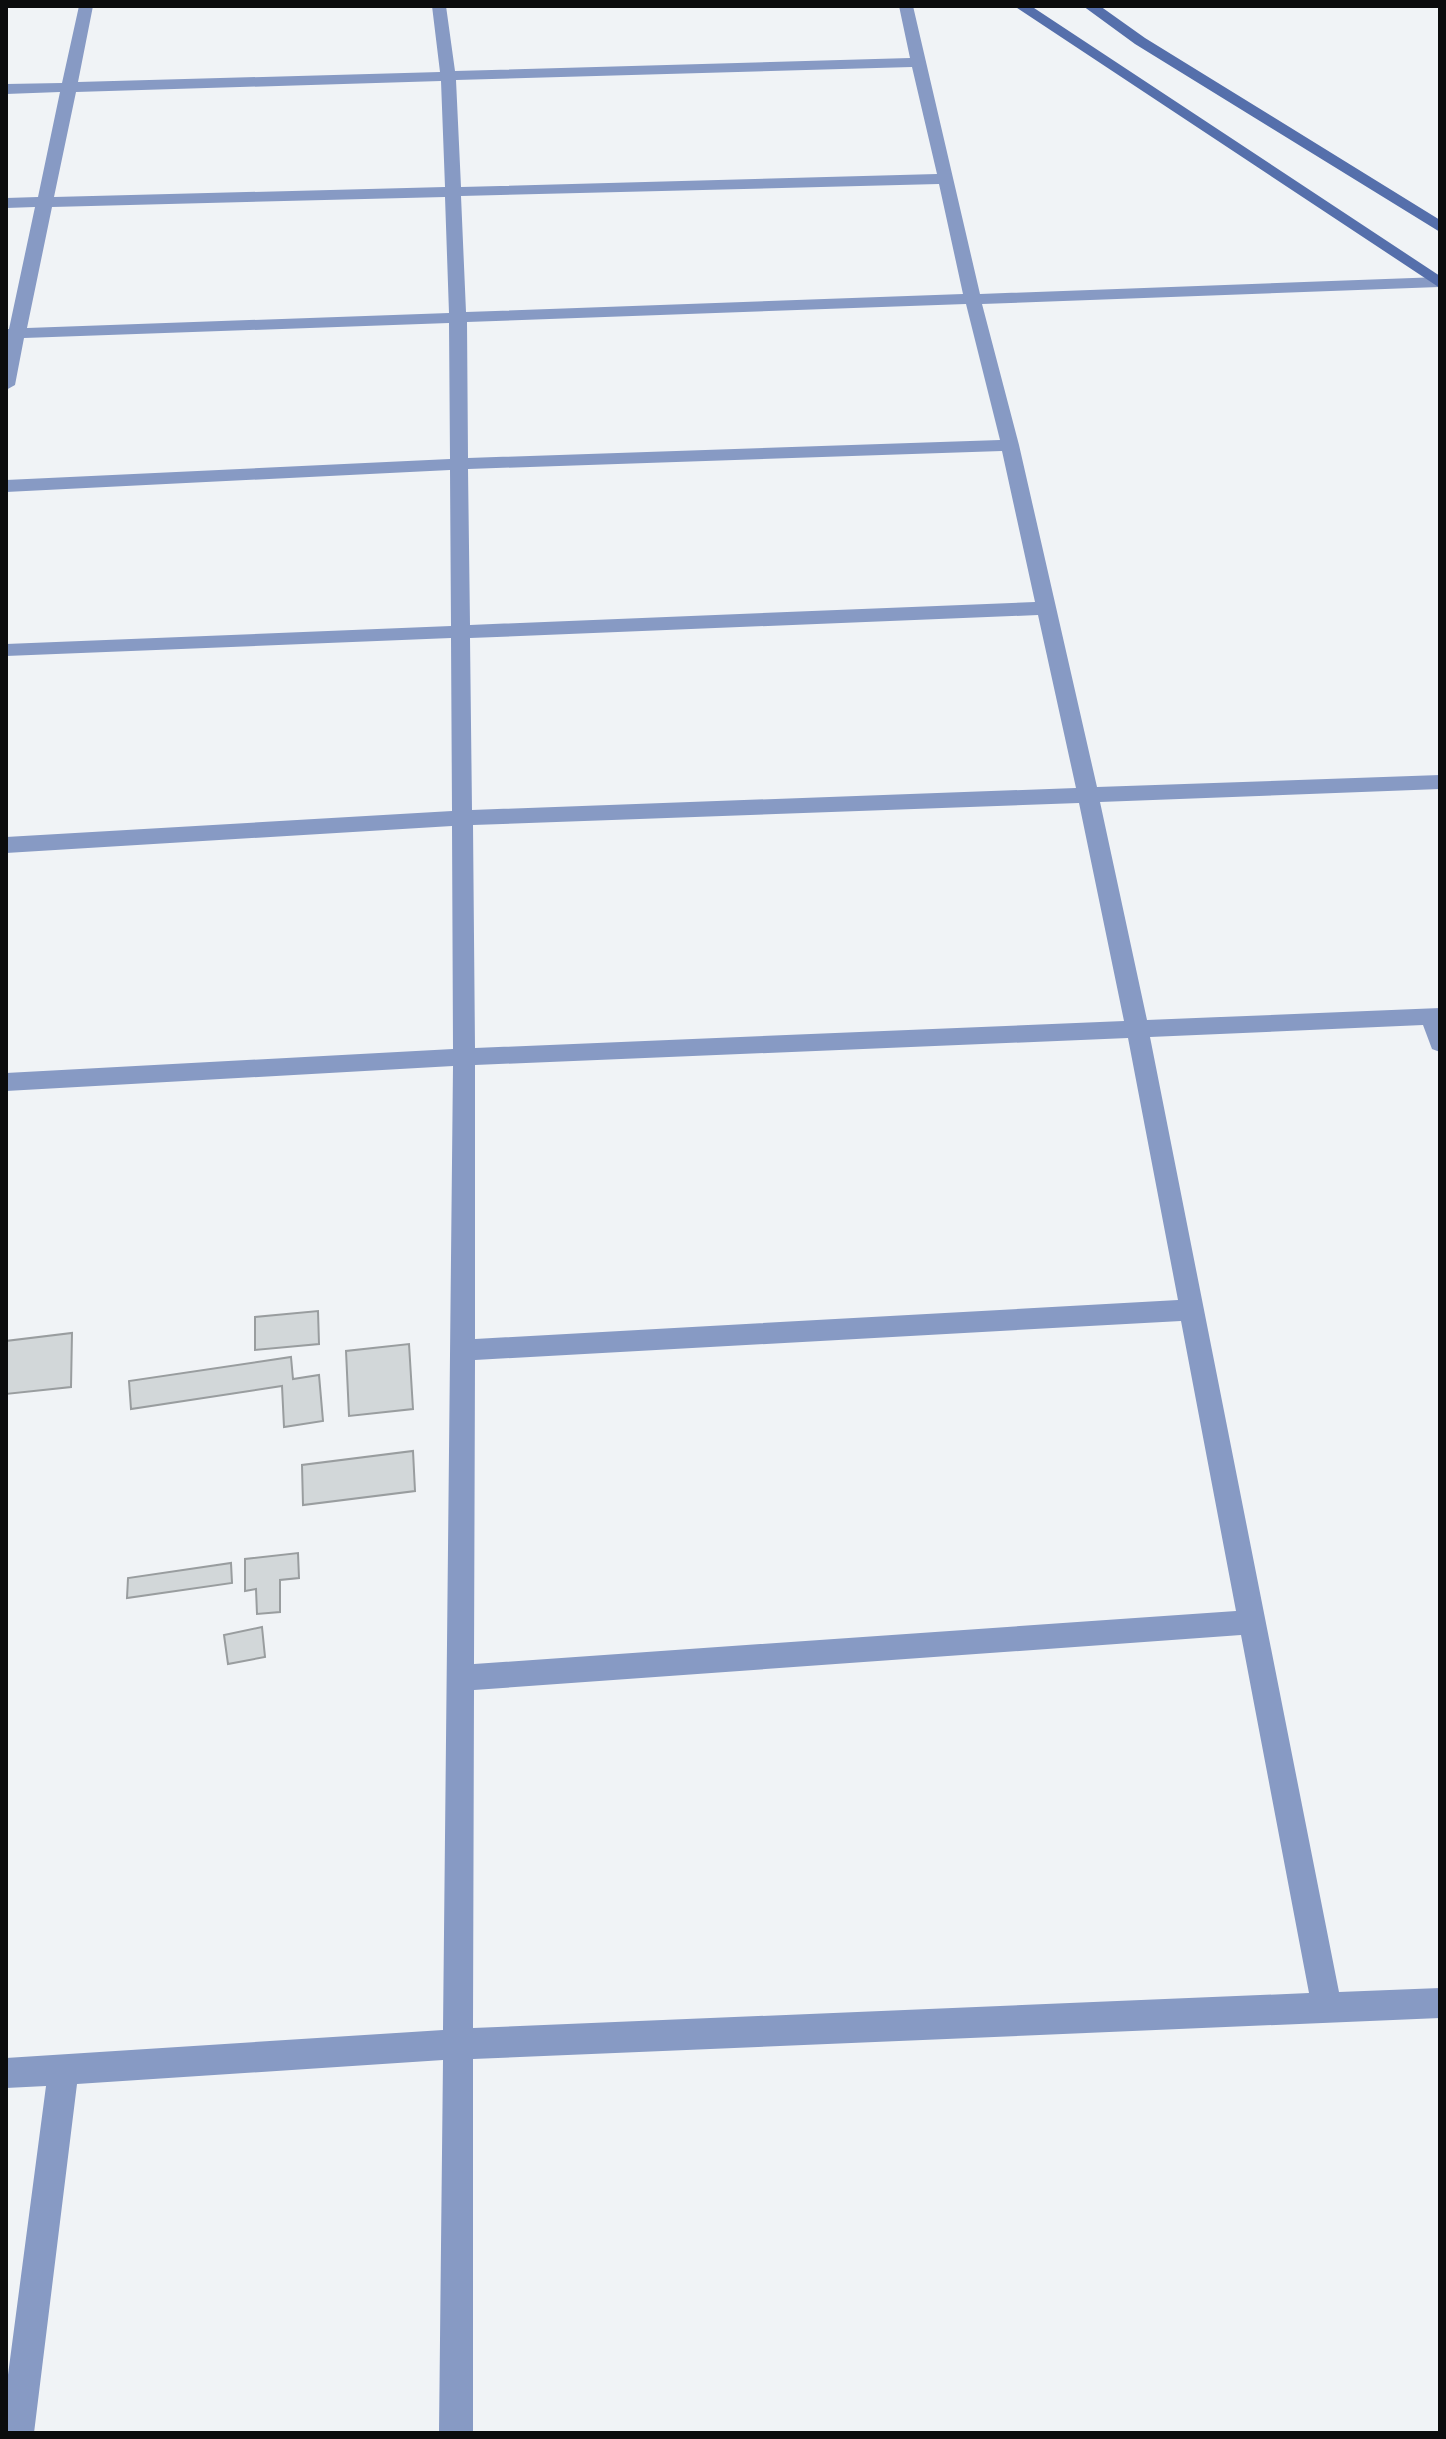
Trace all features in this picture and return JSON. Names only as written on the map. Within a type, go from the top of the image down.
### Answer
[{"type":"street","points":[[6,385],[12,334],[86,6]]},
{"type":"street","points":[[439,6],[448,76],[450,191],[458,317],[464,1057],[456,2433]]},
{"type":"street","points":[[906,6],[1010,445],[1088,794],[1137,1028],[1327,2008]]},
{"type":"street","points":[[1021,6],[1440,283]]},
{"type":"street","points":[[1090,6],[1140,41],[1440,227]]},
{"type":"street","points":[[6,89],[919,62]]},
{"type":"street","points":[[6,203],[947,179]]},
{"type":"street","points":[[12,334],[1440,283]]},
{"type":"street","points":[[6,486],[459,464],[1010,445]]},
{"type":"street","points":[[6,650],[1044,608]]},
{"type":"street","points":[[6,845],[462,818],[1440,782]]},
{"type":"street","points":[[6,1082],[464,1057],[1436,1016],[1440,1043]]},
{"type":"street","points":[[462,1350],[1191,1310]]},
{"type":"street","points":[[461,1678],[1252,1622]]},
{"type":"street","points":[[6,2073],[458,2044],[1440,2003]]},
{"type":"street","points":[[17,2433],[63,2070]]},
{"type":"building","points":[[318,1311],[319,1344],[255,1350],[255,1317]]},
{"type":"building","points":[[72,1333],[71,1387],[6,1394],[6,1341]]},
{"type":"building","points":[[409,1344],[413,1409],[349,1416],[346,1351]]},
{"type":"building","points":[[291,1357],[293,1379],[319,1375],[323,1421],[284,1427],[282,1386],[131,1409],[129,1381]]},
{"type":"building","points":[[413,1451],[415,1491],[303,1505],[302,1465]]},
{"type":"building","points":[[298,1553],[299,1578],[280,1580],[280,1612],[257,1614],[256,1589],[245,1591],[245,1559]]},
{"type":"building","points":[[231,1563],[232,1583],[127,1598],[128,1578]]},
{"type":"building","points":[[262,1627],[265,1657],[228,1664],[224,1635]]}]
